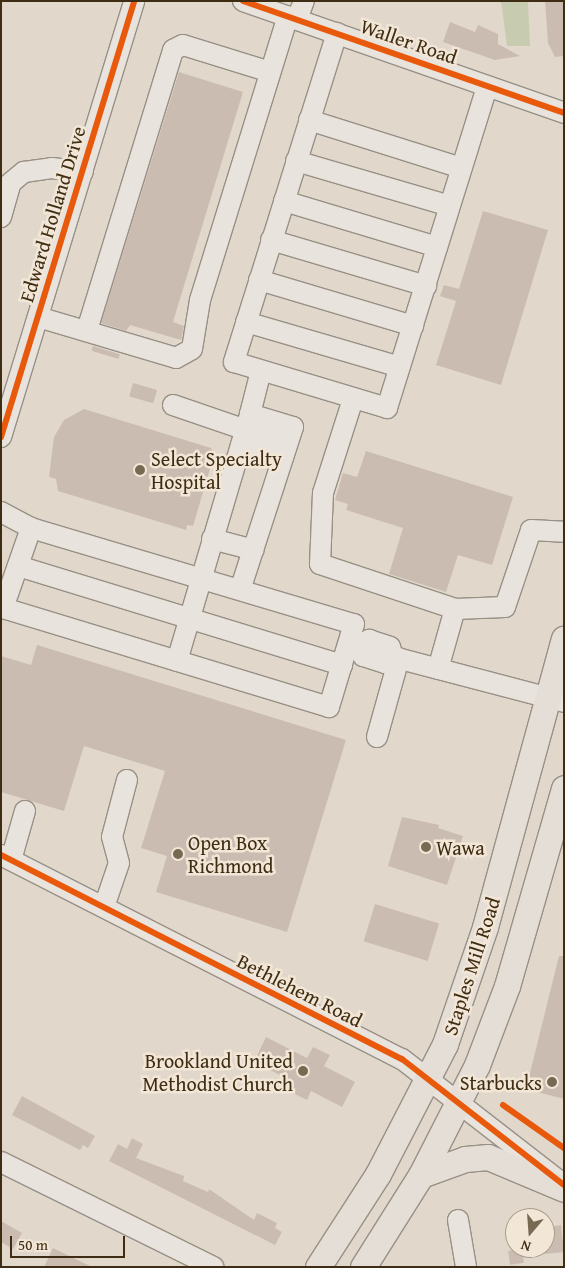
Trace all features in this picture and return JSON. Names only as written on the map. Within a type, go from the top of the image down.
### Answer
[{"type":"main road","name":"Staples Mill Road","points":[[318,1267],[378,1174],[430,1078],[478,953],[556,700],[564,639]]},
{"type":"main road","name":"Staples Mill Road","points":[[363,1267],[421,1175],[460,1102],[507,986],[564,788]]},
{"type":"main road","points":[[421,1175],[465,1159],[488,1156],[564,1189]]},
{"type":"street","name":"Edward Holland Drive","points":[[1,437],[134,1]]},
{"type":"street","name":"Waller Road","points":[[243,1],[296,12],[337,33],[564,113]]},
{"type":"street","points":[[38,317],[176,358],[192,348],[200,300],[268,71],[296,12]]},
{"type":"street","points":[[337,33],[234,362],[387,408],[486,86]]},
{"type":"street","points":[[86,330],[173,50],[183,46],[268,71]]},
{"type":"street","points":[[309,120],[461,168]]},
{"type":"street","points":[[296,161],[450,206]]},
{"type":"street","points":[[1,217],[6,187],[24,172],[52,168],[82,172]]},
{"type":"street","points":[[284,201],[437,247]]},
{"type":"street","points":[[272,240],[426,286]]},
{"type":"street","points":[[259,280],[413,326]]},
{"type":"street","points":[[246,322],[400,367]]},
{"type":"street","points":[[177,661],[261,371]]},
{"type":"street","points":[[353,398],[323,493],[320,564],[454,610],[505,606],[531,530],[564,532]]},
{"type":"street","points":[[173,405],[245,429],[285,451]]},
{"type":"street","points":[[240,590],[293,427],[245,429]]},
{"type":"street","points":[[1,512],[31,528],[354,624],[353,644],[342,665],[329,707],[3,608],[31,528]]},
{"type":"street","points":[[212,539],[254,550]]},
{"type":"street","points":[[18,566],[190,616],[342,665]]},
{"type":"street","points":[[438,669],[454,610]]},
{"type":"street","points":[[353,644],[369,640],[390,647],[396,658],[377,737]]},
{"type":"street","points":[[396,658],[556,700]]},
{"type":"street","points":[[104,907],[119,863],[112,838],[127,780]]},
{"type":"street","points":[[6,858],[25,811]]},
{"type":"street","name":"Bethlehem Road","points":[[6,858],[402,1059],[430,1078],[564,1185]]},
{"type":"street","points":[[1,1162],[213,1267]]},
{"type":"street","points":[[458,1220],[466,1267]]},
{"type":"green space","points":[[501,1],[528,1],[530,46],[507,46]]},
{"type":"building","points":[[545,1],[564,1],[564,56],[555,57],[548,43]]},
{"type":"building","points":[[450,22],[475,32],[478,25],[498,34],[498,44],[520,56],[495,60],[443,42]]},
{"type":"building","points":[[179,72],[243,92],[173,322],[184,326],[181,340],[130,325],[126,331],[101,323]]},
{"type":"building","points":[[483,211],[548,230],[501,385],[436,365],[456,301],[440,296],[444,285],[459,289]]},
{"type":"building","points":[[93,346],[120,354],[118,359],[92,351]]},
{"type":"building","points":[[133,383],[157,390],[153,403],[129,396]]},
{"type":"building","points":[[84,409],[211,448],[214,455],[193,526],[187,525],[186,530],[58,491],[56,479],[49,477],[54,437],[64,420]]},
{"type":"building","points":[[366,451],[513,497],[492,565],[458,555],[446,592],[389,574],[403,528],[346,510],[348,504],[335,500],[343,473],[357,477]]},
{"type":"building","points":[[37,645],[346,740],[287,932],[156,892],[167,856],[141,848],[165,771],[84,746],[64,811],[1,792],[1,656],[31,665]]},
{"type":"building","name":"Wawa","points":[[402,817],[439,825],[438,828],[463,836],[447,885],[388,866]]},
{"type":"building","points":[[375,904],[439,924],[428,961],[364,941]]},
{"type":"building","points":[[559,956],[564,956],[564,1099],[526,1089]]},
{"type":"building","name":"Brookland United Methodist Church","points":[[266,1037],[307,1058],[313,1047],[330,1055],[324,1066],[355,1082],[342,1107],[311,1091],[307,1100],[278,1086],[282,1076],[254,1062]]},
{"type":"building","points":[[22,1096],[95,1136],[88,1148],[83,1145],[80,1150],[12,1115]]},
{"type":"building","points":[[132,1138],[143,1144],[136,1158],[184,1176],[183,1181],[208,1192],[209,1189],[254,1220],[257,1213],[277,1223],[275,1228],[282,1232],[275,1245],[109,1161],[118,1144],[127,1149]]},
{"type":"building","points":[[1,1221],[22,1233],[13,1249],[1,1242]]},
{"type":"building","points":[[561,1225],[564,1252],[555,1253],[555,1226]]},
{"type":"building","points":[[53,1248],[92,1267],[44,1267]]},
{"type":"building","points":[[509,1258],[523,1258],[524,1263],[510,1265]]},
{"type":"cycle path","points":[[1,437],[134,1]]},
{"type":"cycle path","points":[[243,1],[564,113]]},
{"type":"cycle path","points":[[1,855],[402,1059],[564,1185]]},
{"type":"cycle path","points":[[503,1105],[564,1148]]},
{"type":"place","name":"Select Specialty Hospital","points":[[140,470]]},
{"type":"place","name":"Wawa","points":[[426,847]]},
{"type":"place","name":"Open Box Richmond","points":[[178,854]]},
{"type":"place","name":"Brookland United Methodist Church","points":[[303,1071]]},
{"type":"place","name":"Starbucks","points":[[552,1082]]}]
